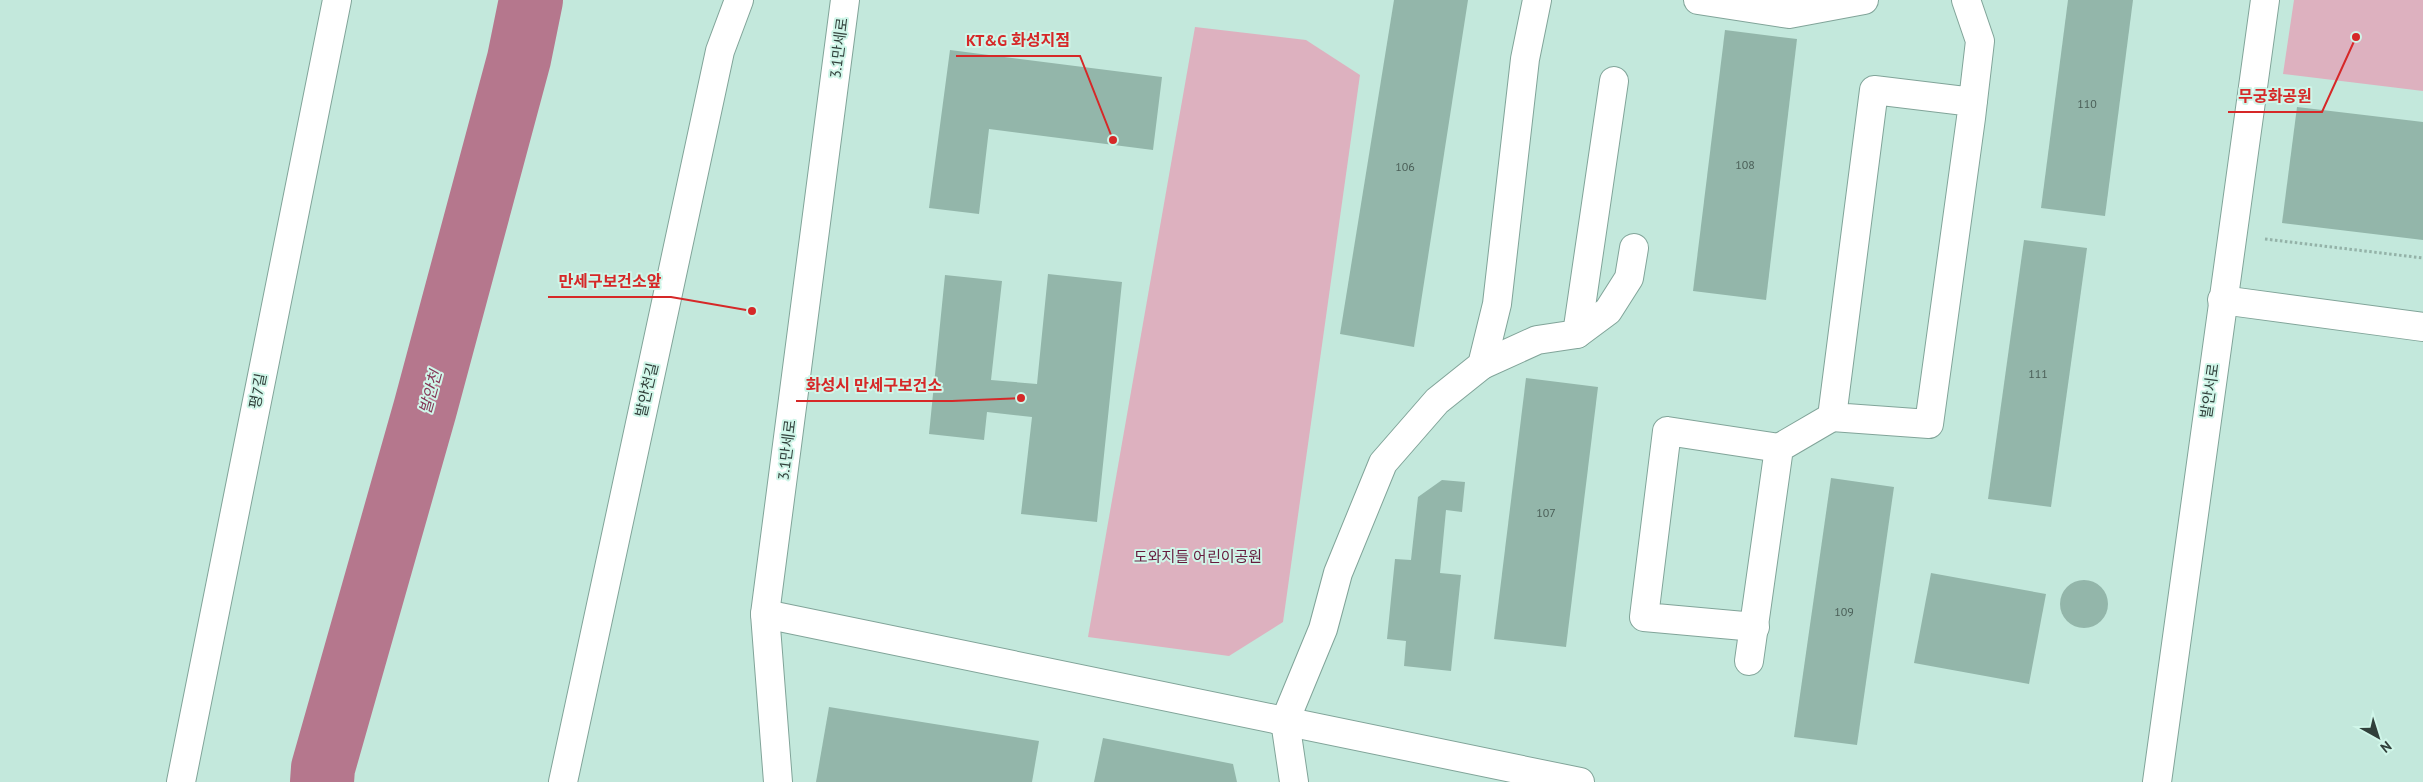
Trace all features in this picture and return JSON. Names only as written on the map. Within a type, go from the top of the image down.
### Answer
[{"type":"street","name":"평7길","points":[[181,782],[337,0]]},
{"type":"street","name":"발안천길","points":[[563,782],[720,51],[739,0]]},
{"type":"street","name":"3.1만세로","points":[[778,782],[765,614],[845,0]]},
{"type":"street","points":[[1482,366],[1497,304],[1525,59],[1537,0]]},
{"type":"street","points":[[1698,0],[1789,14],[1864,0]]},
{"type":"street","points":[[1754,627],[1644,617],[1667,431],[1779,448],[1832,417],[1930,424],[1980,42],[1966,0]]},
{"type":"street","name":"발안서로","points":[[2157,782],[2222,300],[2265,0]]},
{"type":"street","points":[[1577,334],[1614,80]]},
{"type":"street","points":[[1832,417],[1874,90],[1973,102]]},
{"type":"street","points":[[1294,782],[1286,721],[1323,629],[1338,573],[1383,463],[1437,401],[1482,366],[1537,340],[1577,334],[1608,311],[1629,278],[1634,248]]},
{"type":"street","points":[[2222,300],[2423,327]]},
{"type":"street","points":[[1748,662],[1779,448]]},
{"type":"street","points":[[765,614],[1580,782]]},
{"type":"path","points":[[2231,235],[2423,258]]},
{"type":"green space","points":[[2294,0],[2423,0],[2423,91],[2283,74]]},
{"type":"green space","name":"도와지들 어린이공원","points":[[1195,27],[1306,40],[1360,75],[1283,622],[1229,656],[1088,637]]},
{"type":"building","points":[[1394,0],[1468,0],[1414,347],[1340,334]]},
{"type":"building","points":[[2068,0],[2133,0],[2105,216],[2041,208]]},
{"type":"building","points":[[1725,30],[1797,39],[1766,300],[1693,291]]},
{"type":"building","points":[[950,50],[1162,77],[1153,150],[989,129],[979,214],[929,208]]},
{"type":"building","points":[[2297,107],[2423,122],[2423,240],[2282,223]]},
{"type":"building","points":[[2024,240],[2087,248],[2051,507],[1988,499]]},
{"type":"building","points":[[1048,274],[1122,282],[1097,522],[1021,514],[1032,417],[987,412],[984,440],[929,434],[945,275],[1002,281],[991,380],[1037,384]]},
{"type":"building","points":[[1526,378],[1598,387],[1566,647],[1494,639]]},
{"type":"building","points":[[1831,478],[1894,487],[1857,745],[1794,737]]},
{"type":"building","points":[[1442,480],[1465,482],[1462,512],[1446,510],[1440,573],[1461,575],[1451,671],[1404,666],[1406,641],[1387,639],[1395,559],[1411,560],[1418,497]]},
{"type":"building","points":[[1931,573],[2046,594],[2029,684],[1914,663]]},
{"type":"building","points":[[2084,580],[2093,582],[2101,587],[2106,595],[2108,604],[2106,613],[2101,621],[2093,626],[2084,628],[2075,626],[2067,621],[2062,613],[2060,604],[2062,595],[2067,587],[2075,582]]},
{"type":"building","points":[[829,707],[1039,741],[1032,782],[816,782]]},
{"type":"building","points":[[1103,738],[1233,764],[1237,782],[1094,782]]},
{"type":"waterway","name":"발안천","points":[[322,782],[323,768],[425,409],[519,59],[531,0]]},
{"type":"place","name":"무궁화공원","points":[[2356,37]]},
{"type":"place","name":"KT&G 화성지점","points":[[1113,140]]},
{"type":"place","name":"만세구보건소앞","points":[[752,311]]},
{"type":"place","name":"화성시 만세구보건소","points":[[1021,398]]}]
